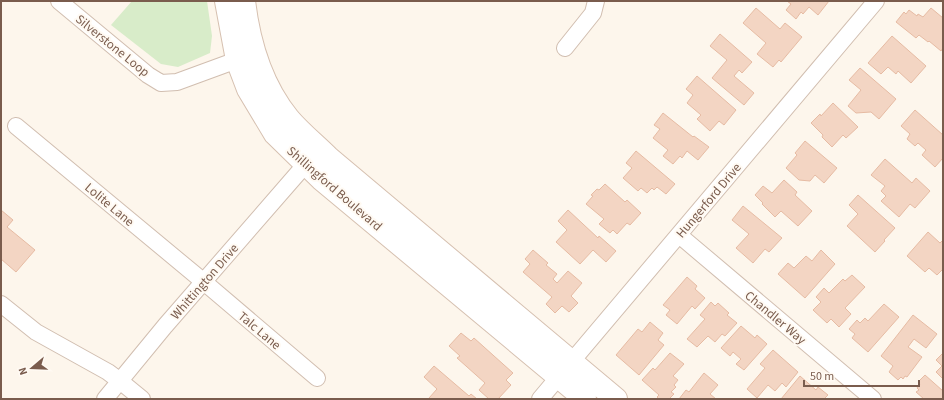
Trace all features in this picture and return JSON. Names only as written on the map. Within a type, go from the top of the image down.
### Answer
[{"type":"street","name":"Silverstone Loop","points":[[60,1],[148,75],[161,83],[177,82],[236,60]]},
{"type":"street","name":"Shillingford Boulevard","points":[[226,1],[236,60],[248,89],[275,134],[305,165],[333,189],[495,309]]},
{"type":"street","name":"Shillingford Boulevard","points":[[244,1],[247,24],[264,78],[276,100],[290,120],[329,158],[495,309],[565,369],[616,399]]},
{"type":"street","points":[[565,48],[593,13],[596,1]]},
{"type":"street","name":"Hungerford Drive","points":[[540,399],[876,1]]},
{"type":"street","name":"Lolite Lane","points":[[16,126],[204,282]]},
{"type":"street","name":"Whittington Drive","points":[[105,399],[305,165]]},
{"type":"street","name":"Chandler Way","points":[[679,235],[874,399]]},
{"type":"street","name":"Talc Lane","points":[[204,282],[317,378]]},
{"type":"street","points":[[1,304],[36,332],[120,381],[142,399]]},
{"type":"street","name":"Shillingford Boulevard","points":[[565,369],[585,399]]},
{"type":"green space","points":[[132,1],[207,1],[212,36],[210,53],[178,67],[161,64],[111,25]]},
{"type":"building","points":[[787,1],[829,1],[818,15],[809,7],[803,14],[801,12],[796,19],[786,10],[791,4]]},
{"type":"building","points":[[756,8],[780,29],[785,23],[802,37],[781,62],[779,60],[773,67],[757,54],[766,43],[743,23]]},
{"type":"building","points":[[931,8],[943,18],[943,48],[941,51],[919,35],[916,38],[896,22],[904,12],[906,14],[909,10],[917,16],[918,14],[923,17]]},
{"type":"building","points":[[720,34],[752,62],[742,73],[739,70],[734,76],[754,93],[744,105],[712,78],[727,60],[710,46]]},
{"type":"building","points":[[892,36],[926,66],[911,83],[898,71],[896,74],[888,67],[881,74],[868,63]]},
{"type":"building","points":[[860,68],[896,99],[879,119],[871,112],[856,113],[848,106],[861,90],[849,80]]},
{"type":"building","points":[[697,76],[736,110],[724,125],[719,121],[710,131],[697,119],[701,115],[687,103],[693,95],[686,89]]},
{"type":"building","points":[[833,103],[858,127],[846,138],[843,135],[832,147],[811,123],[820,114],[821,116]]},
{"type":"building","points":[[915,110],[943,135],[943,158],[935,167],[922,155],[926,150],[918,143],[915,146],[907,139],[910,134],[901,126]]},
{"type":"building","points":[[663,113],[693,137],[694,136],[709,147],[698,160],[687,151],[682,158],[680,156],[673,164],[663,156],[668,150],[653,138],[660,129],[654,125]]},
{"type":"building","points":[[805,141],[837,168],[824,183],[815,175],[810,181],[799,180],[786,168],[797,155],[795,153]]},
{"type":"building","points":[[636,151],[675,184],[666,194],[657,187],[654,190],[652,188],[647,193],[641,188],[638,191],[623,178],[632,168],[626,163]]},
{"type":"building","points":[[885,159],[912,183],[916,178],[930,191],[915,208],[910,204],[899,217],[881,201],[886,196],[881,191],[885,186],[871,175]]},
{"type":"building","points":[[784,180],[797,192],[795,195],[812,211],[798,226],[781,211],[775,217],[755,195],[763,186],[772,193]]},
{"type":"building","points":[[605,184],[625,202],[627,200],[641,213],[630,225],[627,223],[617,234],[613,230],[610,233],[599,224],[604,219],[586,204],[593,196],[591,195]]},
{"type":"building","points":[[858,195],[895,228],[875,252],[847,226],[858,214],[849,205]]},
{"type":"building","points":[[743,206],[782,238],[769,252],[765,249],[753,263],[736,248],[749,234],[732,220]]},
{"type":"building","points":[[1,210],[13,220],[7,227],[35,250],[16,272],[1,259]]},
{"type":"building","points":[[568,210],[598,238],[599,236],[616,251],[606,262],[593,250],[580,264],[556,242],[567,230],[558,221]]},
{"type":"building","points":[[928,232],[940,243],[943,240],[943,269],[937,275],[929,268],[925,272],[907,256]]},
{"type":"building","points":[[533,250],[548,263],[546,265],[557,274],[553,279],[557,283],[568,271],[582,283],[571,296],[578,303],[569,312],[562,306],[555,313],[546,304],[552,297],[523,272],[530,264],[525,259]]},
{"type":"building","points":[[821,250],[835,264],[805,298],[778,274],[788,263],[794,268],[806,256],[812,261]]},
{"type":"building","points":[[852,275],[865,287],[845,308],[851,314],[839,327],[831,319],[827,323],[813,310],[821,302],[816,297],[824,288],[829,293],[843,279],[845,281]]},
{"type":"building","points":[[687,277],[697,286],[695,289],[705,298],[695,309],[692,306],[677,324],[666,315],[670,310],[663,305]]},
{"type":"building","points":[[711,302],[715,306],[718,303],[729,313],[727,315],[737,323],[725,336],[722,334],[715,342],[708,336],[697,347],[687,339],[705,319],[700,315]]},
{"type":"building","points":[[884,304],[899,317],[868,352],[852,338],[855,334],[849,329],[857,320],[860,323],[865,318],[868,321]]},
{"type":"building","points":[[913,315],[937,334],[926,348],[914,339],[908,347],[922,357],[907,377],[905,376],[903,379],[901,377],[898,380],[889,372],[893,366],[881,356]]},
{"type":"building","points":[[650,322],[663,333],[658,340],[664,345],[639,375],[616,355],[638,329],[642,332]]},
{"type":"building","points":[[741,326],[755,338],[757,335],[767,344],[744,370],[736,364],[741,359],[733,352],[730,356],[721,348]]},
{"type":"building","points":[[461,333],[471,341],[474,338],[513,373],[506,380],[511,385],[498,399],[489,399],[479,390],[485,383],[457,358],[460,356],[449,346]]},
{"type":"building","points":[[773,350],[798,372],[786,387],[782,383],[775,391],[768,385],[757,398],[747,389],[765,368],[760,364]]},
{"type":"building","points":[[670,353],[684,364],[673,376],[678,380],[674,385],[676,387],[671,392],[674,394],[669,399],[659,399],[657,397],[659,395],[642,380],[653,368],[655,370]]},
{"type":"building","points":[[943,353],[943,379],[936,372],[942,366],[936,360]]},
{"type":"building","points":[[434,366],[469,396],[471,394],[477,399],[430,399],[429,398],[437,389],[424,377]]},
{"type":"building","points":[[704,373],[718,385],[710,394],[716,399],[679,399],[686,390],[689,392]]},
{"type":"building","points":[[925,375],[943,391],[943,399],[924,399],[916,392],[919,390],[917,388],[920,384],[918,382]]},
{"type":"building","points":[[800,376],[816,390],[818,387],[828,395],[824,399],[781,399]]}]
